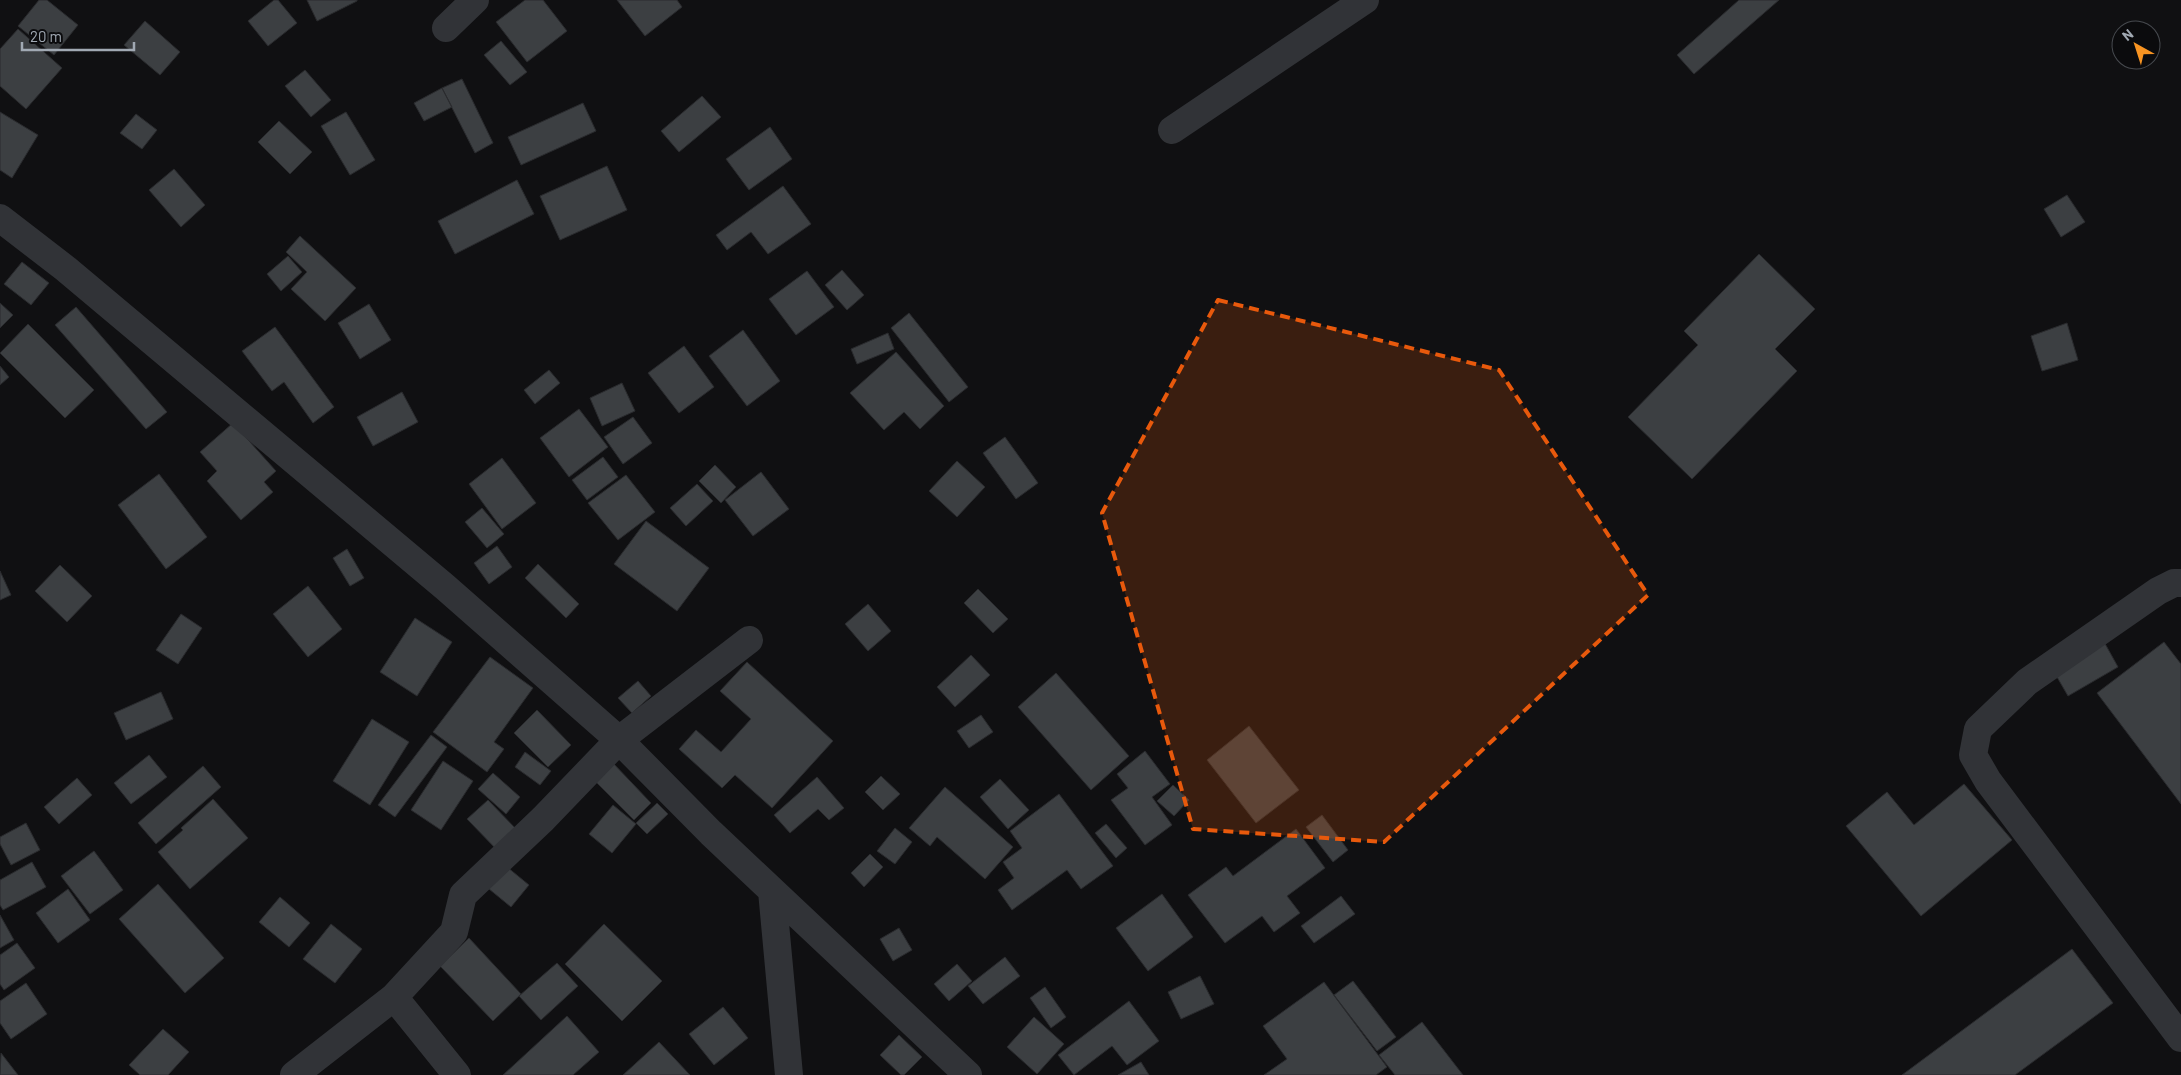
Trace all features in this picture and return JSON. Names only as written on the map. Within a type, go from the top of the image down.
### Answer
[{"type":"street","points":[[446,28],[475,0]]},
{"type":"street","points":[[1172,130],[1365,0]]},
{"type":"street","points":[[0,218],[74,276],[430,574],[619,740],[711,833],[968,1075]]},
{"type":"street","points":[[2181,583],[2174,583],[2158,591],[2027,682],[1978,729],[1973,755],[1988,781],[2181,1038]]},
{"type":"street","points":[[294,1075],[394,997],[454,932],[462,894],[543,819],[619,740],[749,640]]},
{"type":"street","points":[[772,891],[789,1075]]},
{"type":"street","points":[[394,997],[457,1075]]},
{"type":"highlighted area","points":[[1218,300],[1499,370],[1648,595],[1384,842],[1193,829],[1102,513]]},
{"type":"building","points":[[39,0],[47,0],[78,25],[54,55],[18,26]]},
{"type":"building","points":[[274,0],[278,0],[297,23],[268,46],[248,21]]},
{"type":"building","points":[[307,0],[357,0],[357,1],[317,21]]},
{"type":"building","points":[[525,0],[543,0],[567,31],[527,62],[496,22]]},
{"type":"building","points":[[617,0],[677,0],[682,7],[645,36]]},
{"type":"building","points":[[1739,0],[1779,0],[1694,74],[1677,55]]},
{"type":"building","points":[[145,21],[180,52],[160,75],[124,45]]},
{"type":"building","points":[[18,29],[62,68],[26,109],[0,86],[0,49]]},
{"type":"building","points":[[501,41],[527,72],[510,85],[484,55]]},
{"type":"building","points":[[305,70],[331,100],[311,117],[285,86]]},
{"type":"building","points":[[462,79],[493,143],[475,153],[442,88]]},
{"type":"building","points":[[442,88],[452,107],[424,121],[414,103]]},
{"type":"building","points":[[702,96],[721,117],[679,152],[661,131]]},
{"type":"building","points":[[583,103],[596,131],[521,165],[508,137]]},
{"type":"building","points":[[0,112],[38,135],[12,178],[0,170]]},
{"type":"building","points":[[346,112],[375,160],[350,175],[321,126]]},
{"type":"building","points":[[136,114],[157,130],[142,149],[120,133]]},
{"type":"building","points":[[279,121],[312,152],[290,174],[258,142]]},
{"type":"building","points":[[770,127],[792,159],[749,190],[726,159]]},
{"type":"building","points":[[607,166],[627,210],[560,240],[540,196]]},
{"type":"building","points":[[174,169],[205,205],[181,227],[149,190]]},
{"type":"building","points":[[517,180],[534,214],[455,254],[438,221]]},
{"type":"building","points":[[783,186],[811,224],[768,254],[751,232],[727,250],[716,235]]},
{"type":"building","points":[[2067,195],[2085,222],[2061,237],[2044,209]]},
{"type":"building","points":[[300,236],[356,288],[325,321],[291,289],[307,272],[286,252]]},
{"type":"building","points":[[1759,254],[1815,309],[1775,349],[1797,371],[1692,479],[1628,417],[1698,345],[1684,331]]},
{"type":"building","points":[[288,256],[302,272],[281,291],[267,274]]},
{"type":"building","points":[[22,262],[49,283],[31,305],[4,284]]},
{"type":"building","points":[[842,270],[864,295],[847,310],[825,285]]},
{"type":"building","points":[[807,271],[834,307],[796,335],[769,299]]},
{"type":"building","points":[[0,303],[13,315],[0,328]]},
{"type":"building","points":[[369,304],[391,340],[360,359],[338,323]]},
{"type":"building","points":[[76,307],[167,412],[146,429],[55,325]]},
{"type":"building","points":[[909,313],[968,387],[949,402],[891,328]]},
{"type":"building","points":[[2067,323],[2078,360],[2042,371],[2031,336]]},
{"type":"building","points":[[28,324],[94,390],[65,418],[0,353]]},
{"type":"building","points":[[275,327],[334,407],[313,423],[284,382],[272,391],[242,351]]},
{"type":"building","points":[[743,330],[780,381],[747,406],[709,356]]},
{"type":"building","points":[[888,333],[894,349],[857,364],[851,349]]},
{"type":"building","points":[[684,346],[714,387],[679,413],[648,373]]},
{"type":"building","points":[[896,352],[944,406],[920,429],[904,412],[884,430],[850,393]]},
{"type":"building","points":[[0,366],[9,377],[0,385]]},
{"type":"building","points":[[549,370],[560,383],[535,404],[524,390]]},
{"type":"building","points":[[622,383],[635,411],[602,426],[590,398]]},
{"type":"building","points":[[402,392],[418,422],[373,446],[357,417]]},
{"type":"building","points":[[579,409],[608,447],[569,477],[540,438]]},
{"type":"building","points":[[633,417],[652,443],[623,464],[604,437]]},
{"type":"building","points":[[233,423],[276,471],[264,482],[273,492],[241,520],[207,481],[217,471],[200,452]]},
{"type":"building","points":[[1005,437],[1038,483],[1016,499],[983,453]]},
{"type":"building","points":[[603,457],[618,477],[587,500],[572,480]]},
{"type":"building","points":[[502,458],[536,503],[502,529],[469,484]]},
{"type":"building","points":[[957,461],[985,487],[957,517],[929,491]]},
{"type":"building","points":[[715,465],[736,487],[721,503],[699,481]]},
{"type":"building","points":[[761,472],[789,509],[753,536],[725,500]]},
{"type":"building","points":[[159,474],[207,537],[166,569],[118,505]]},
{"type":"building","points":[[626,475],[655,512],[618,540],[588,503]]},
{"type":"building","points":[[697,484],[713,501],[686,526],[670,508]]},
{"type":"building","points":[[482,508],[504,534],[487,548],[465,522]]},
{"type":"building","points":[[646,521],[709,568],[677,611],[614,564]]},
{"type":"building","points":[[497,546],[512,567],[489,584],[474,563]]},
{"type":"building","points":[[347,549],[364,578],[350,586],[333,558]]},
{"type":"building","points":[[538,564],[579,604],[566,618],[525,578]]},
{"type":"building","points":[[60,565],[92,596],[67,622],[35,591]]},
{"type":"building","points":[[0,571],[11,595],[0,600]]},
{"type":"building","points":[[308,586],[342,629],[308,657],[273,614]]},
{"type":"building","points":[[978,589],[1008,619],[993,633],[964,603]]},
{"type":"building","points":[[868,604],[891,631],[868,651],[845,624]]},
{"type":"building","points":[[181,614],[202,628],[178,664],[156,650]]},
{"type":"building","points":[[415,618],[452,642],[417,696],[380,672]]},
{"type":"building","points":[[2103,640],[2118,667],[2068,696],[2053,670]]},
{"type":"building","points":[[2164,642],[2181,664],[2181,804],[2097,693]]},
{"type":"building","points":[[971,655],[990,675],[955,707],[937,687]]},
{"type":"building","points":[[490,657],[533,688],[494,742],[504,749],[487,772],[433,732]]},
{"type":"building","points":[[747,662],[833,741],[772,808],[735,775],[722,788],[679,749],[696,730],[721,752],[751,719],[720,691]]},
{"type":"building","points":[[1056,673],[1129,756],[1091,790],[1018,707]]},
{"type":"building","points":[[638,681],[651,696],[632,713],[618,698]]},
{"type":"building","points":[[161,692],[173,719],[126,740],[114,713]]},
{"type":"building","points":[[537,710],[571,745],[548,767],[514,733]]},
{"type":"building","points":[[981,715],[993,732],[969,748],[957,731]]},
{"type":"building","points":[[372,719],[409,742],[370,805],[333,781]]},
{"type":"building","points":[[1249,726],[1299,790],[1256,823],[1207,760]]},
{"type":"building","points":[[431,735],[447,747],[395,817],[378,805]]},
{"type":"building","points":[[1145,751],[1170,784],[1152,797],[1172,825],[1145,845],[1111,800],[1128,788],[1117,774]]},
{"type":"building","points":[[525,752],[551,771],[540,785],[515,767]]},
{"type":"building","points":[[149,755],[167,777],[131,804],[114,783]]},
{"type":"building","points":[[443,761],[473,781],[441,830],[411,810]]},
{"type":"building","points":[[612,762],[651,803],[634,820],[594,780]]},
{"type":"building","points":[[203,766],[221,787],[156,844],[138,823]]},
{"type":"building","points":[[493,773],[520,797],[506,814],[478,789]]},
{"type":"building","points":[[881,776],[900,794],[883,810],[865,792]]},
{"type":"building","points":[[817,777],[844,808],[829,820],[818,809],[790,833],[774,815]]},
{"type":"building","points":[[77,778],[92,795],[59,824],[44,807]]},
{"type":"building","points":[[1000,779],[1029,810],[1008,829],[980,797]]},
{"type":"building","points":[[1964,784],[2012,840],[1921,916],[1846,826],[1887,792],[1914,825]]},
{"type":"building","points":[[1173,785],[1189,800],[1174,816],[1157,801]]},
{"type":"building","points":[[945,787],[1013,847],[985,879],[937,837],[930,846],[909,828]]},
{"type":"building","points":[[1059,794],[1113,866],[1081,889],[1067,870],[1012,910],[998,890],[1014,878],[1003,862],[1022,848],[1010,831]]},
{"type":"building","points":[[213,799],[248,838],[190,889],[158,852],[183,830],[181,828]]},
{"type":"building","points":[[488,800],[520,833],[499,852],[467,819]]},
{"type":"building","points":[[657,803],[668,814],[647,834],[636,823]]},
{"type":"building","points":[[613,805],[636,824],[612,853],[589,834]]},
{"type":"building","points":[[1322,815],[1348,850],[1333,862],[1306,827]]},
{"type":"building","points":[[26,823],[40,850],[11,865],[0,844],[0,837]]},
{"type":"building","points":[[1106,824],[1127,848],[1116,858],[1095,833]]},
{"type":"building","points":[[895,828],[912,842],[895,864],[877,851]]},
{"type":"building","points":[[1296,829],[1325,868],[1287,896],[1300,913],[1274,932],[1262,916],[1225,943],[1188,895],[1226,867],[1233,876]]},
{"type":"building","points":[[94,851],[123,890],[90,914],[61,876]]},
{"type":"building","points":[[870,854],[883,867],[864,887],[851,873]]},
{"type":"building","points":[[32,862],[46,887],[3,910],[0,905],[0,880]]},
{"type":"building","points":[[501,862],[529,885],[511,907],[483,884]]},
{"type":"building","points":[[158,884],[224,958],[185,993],[119,919]]},
{"type":"building","points":[[68,889],[90,920],[58,943],[36,913]]},
{"type":"building","points":[[1162,894],[1193,937],[1148,971],[1116,928]]},
{"type":"building","points":[[1341,896],[1355,914],[1314,943],[1301,926]]},
{"type":"building","points":[[280,897],[310,923],[289,947],[259,922]]},
{"type":"building","points":[[0,915],[14,940],[0,948]]},
{"type":"building","points":[[331,924],[362,949],[335,983],[303,959]]},
{"type":"building","points":[[604,924],[662,981],[622,1021],[565,964]]},
{"type":"building","points":[[899,928],[912,950],[893,961],[880,939]]},
{"type":"building","points":[[469,938],[521,994],[493,1021],[440,966]]},
{"type":"building","points":[[17,943],[35,968],[4,990],[0,984],[0,955]]},
{"type":"building","points":[[2072,949],[2113,1003],[2015,1075],[1902,1075]]},
{"type":"building","points":[[1005,957],[1020,976],[983,1004],[968,986]]},
{"type":"building","points":[[557,963],[578,986],[541,1020],[519,996]]},
{"type":"building","points":[[957,964],[972,981],[949,1001],[934,984]]},
{"type":"building","points":[[1200,976],[1214,1004],[1181,1019],[1168,992]]},
{"type":"building","points":[[1353,981],[1396,1037],[1377,1051],[1334,995]]},
{"type":"building","points":[[1324,982],[1387,1067],[1376,1075],[1264,1075],[1287,1059],[1263,1026]]},
{"type":"building","points":[[26,983],[47,1014],[11,1039],[0,1023],[0,1001]]},
{"type":"building","points":[[1045,987],[1066,1017],[1051,1028],[1030,998]]},
{"type":"building","points":[[1129,1001],[1159,1041],[1127,1065],[1112,1046],[1074,1075],[1058,1055]]},
{"type":"building","points":[[723,1007],[748,1038],[714,1065],[689,1034]]},
{"type":"building","points":[[567,1016],[599,1052],[573,1075],[503,1075]]},
{"type":"building","points":[[1034,1017],[1064,1044],[1037,1074],[1007,1047]]},
{"type":"building","points":[[1422,1022],[1463,1075],[1395,1075],[1379,1055]]},
{"type":"building","points":[[163,1029],[189,1052],[168,1075],[140,1075],[129,1065]]},
{"type":"building","points":[[899,1035],[922,1057],[904,1075],[901,1075],[880,1055]]},
{"type":"building","points":[[659,1042],[690,1075],[623,1075]]},
{"type":"building","points":[[1,1053],[18,1075],[0,1075]]},
{"type":"building","points":[[1141,1062],[1149,1075],[1118,1075]]}]
